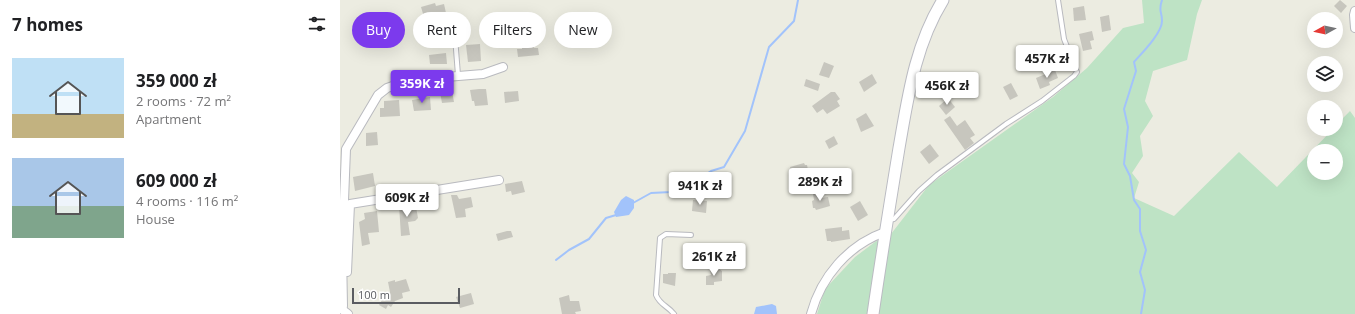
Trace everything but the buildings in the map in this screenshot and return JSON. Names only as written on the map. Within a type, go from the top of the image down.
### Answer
[{"type":"street","points":[[873,314],[885,232],[911,83],[928,30],[943,0]]},
{"type":"street","points":[[1355,11],[1355,28]]},
{"type":"street","points":[[343,309],[342,252],[346,149],[378,95],[387,88],[409,80],[483,74],[503,67]]},
{"type":"street","points":[[343,309],[346,303],[350,204],[499,180]]},
{"type":"street","points":[[811,314],[820,286],[832,270],[851,252],[873,236],[885,232]]},
{"type":"lane","points":[[887,221],[894,219],[919,191],[937,175],[1006,124],[1042,101],[1074,76],[1077,72],[1076,66],[1064,39],[1058,0]]},
{"type":"lane","points":[[456,48],[458,75]]},
{"type":"lane","points":[[674,314],[670,309],[659,302],[656,295],[660,238],[666,234],[691,235]]},
{"type":"green space","points":[[1142,0],[1202,0],[1197,14],[1187,60],[1153,71],[1145,101],[1153,116],[1140,136],[1143,156],[1132,173],[1139,182],[1134,198],[1174,216],[1239,152],[1277,187],[1307,156],[1307,180],[1343,180],[1343,144],[1319,144],[1326,136],[1343,136],[1343,118],[1350,111],[1355,118],[1355,314],[817,314],[825,289],[855,257],[875,242],[891,234],[929,185],[1053,97],[1087,68],[1123,28],[1144,23]]},
{"type":"water","points":[[626,196],[634,200],[634,208],[629,215],[616,217],[614,212],[621,200]]},
{"type":"water","points":[[772,304],[776,306],[777,314],[754,314],[756,307]]},
{"type":"waterway","points":[[633,203],[651,193],[671,192],[683,184],[695,182],[711,171],[724,167],[745,131],[769,47],[794,21],[798,0]]},
{"type":"waterway","points":[[1141,314],[1145,290],[1140,272],[1146,250],[1140,231],[1140,209],[1134,200],[1130,176],[1124,164],[1128,127],[1124,109],[1136,71],[1134,62],[1151,43],[1161,26],[1162,18],[1160,7],[1162,0]]},
{"type":"waterway","points":[[556,260],[569,250],[589,239],[606,218],[616,215]]}]
